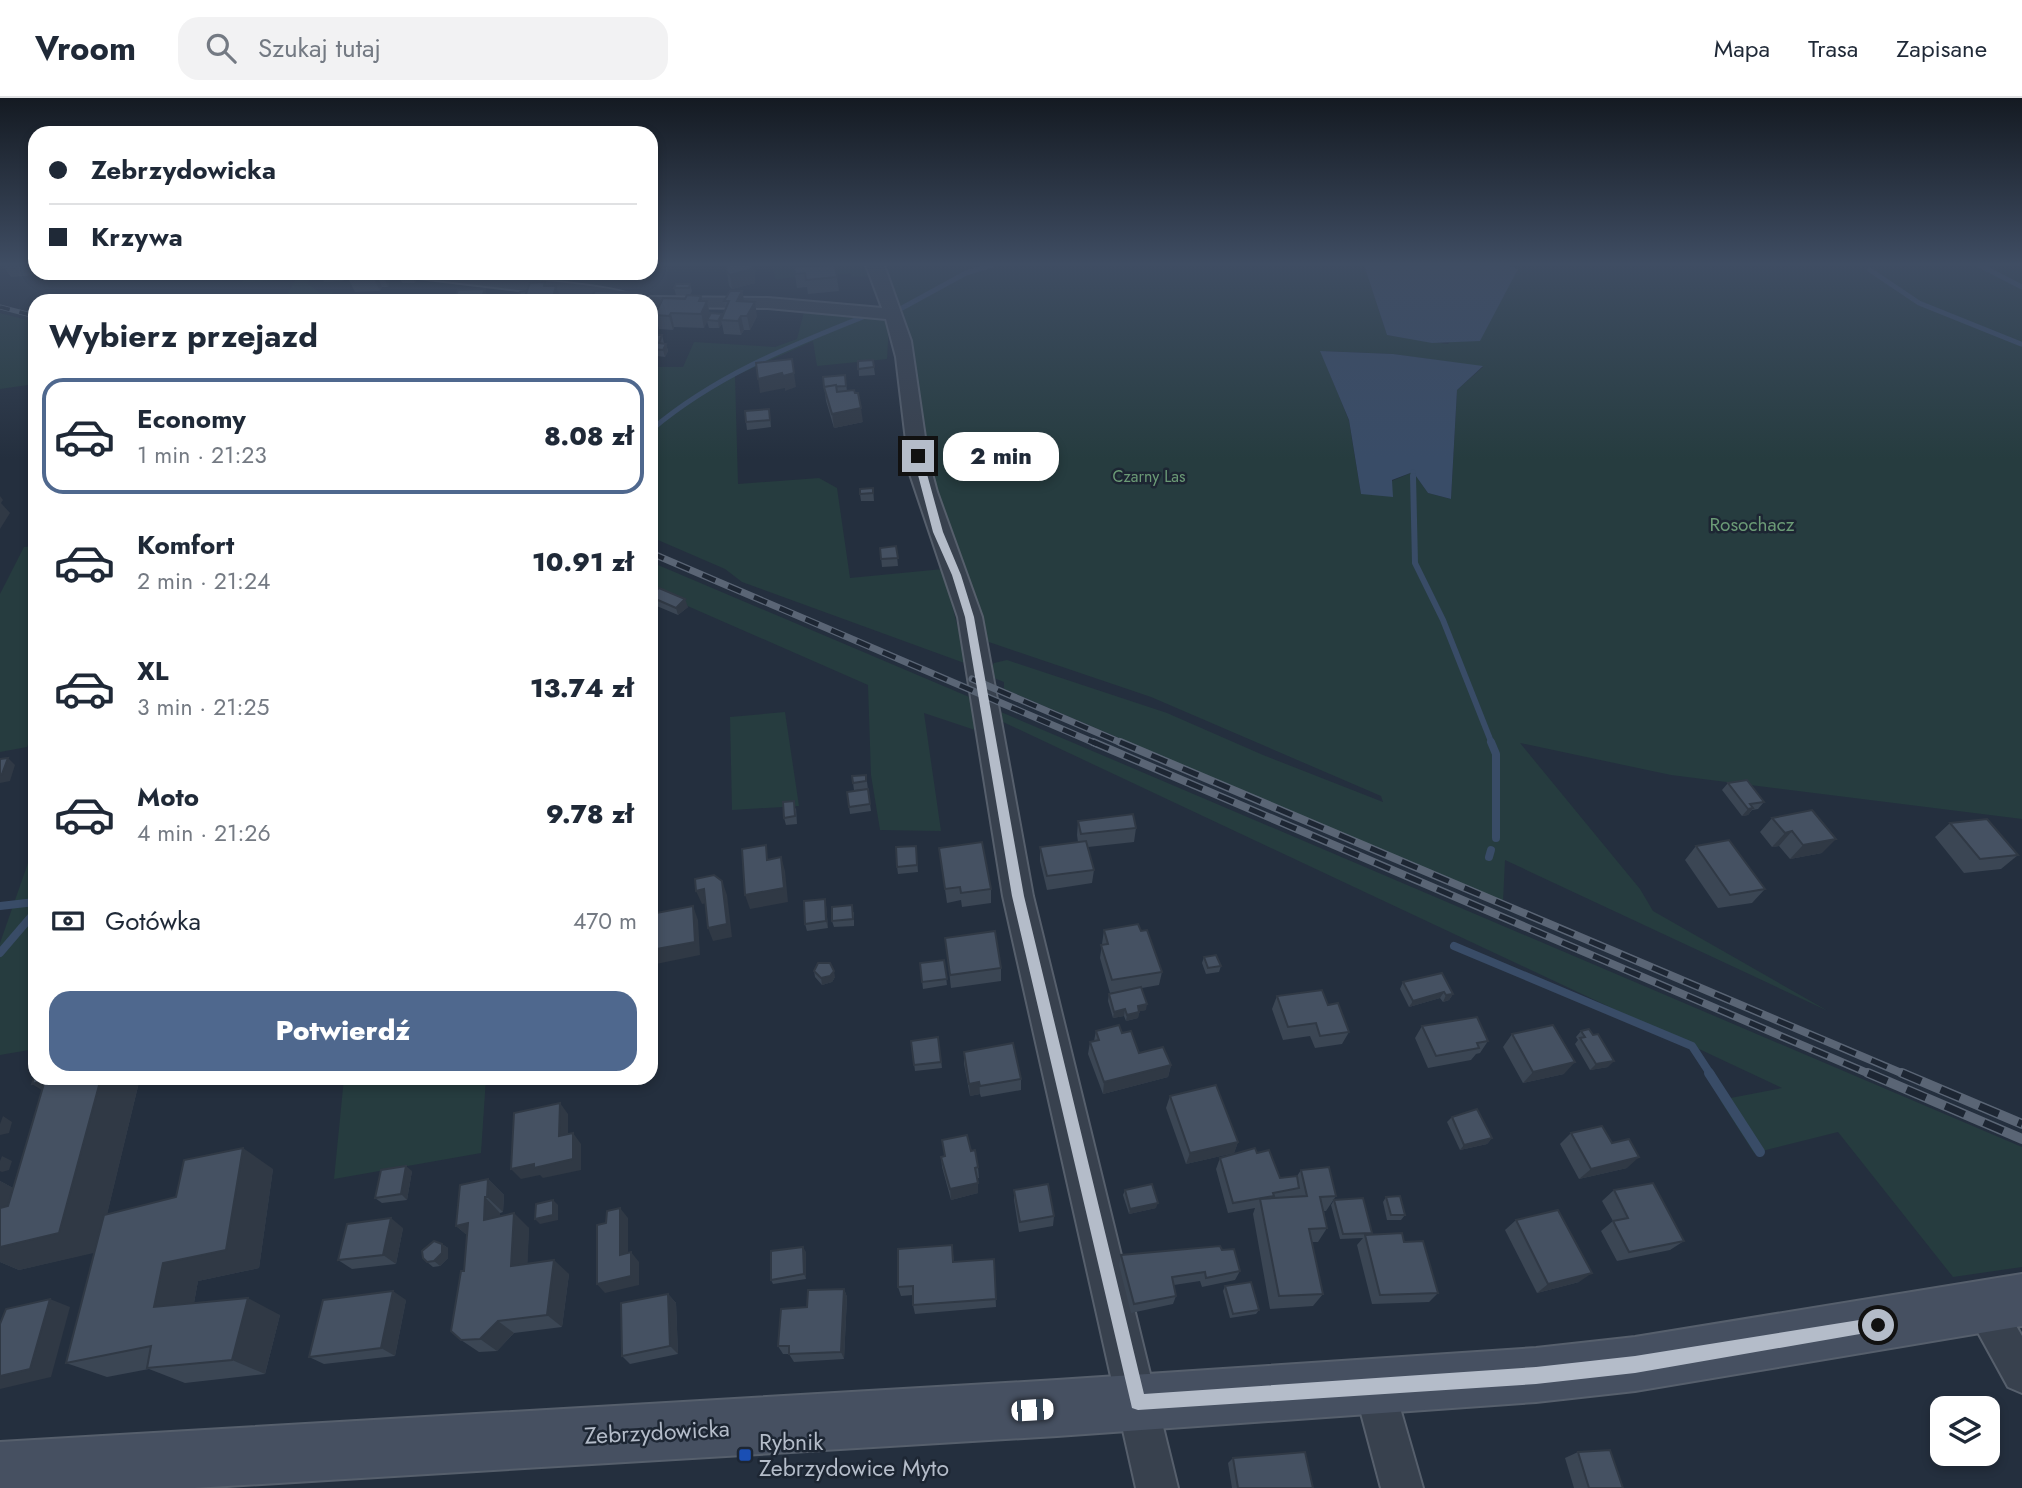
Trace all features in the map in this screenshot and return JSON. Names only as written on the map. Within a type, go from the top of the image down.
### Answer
[{"type":"street","points":[[898,330],[922,475],[938,532],[970,617],[1018,896],[1157,1488]]},
{"type":"street","points":[[2002,1304],[2022,1373]]},
{"type":"street","name":"Zebrzydowicka","points":[[0,1471],[1536,1376],[1635,1364],[2002,1304]]},
{"type":"street","points":[[1374,1387],[1402,1488]]},
{"type":"green space","points":[[0,330],[28,330],[28,385],[0,389]]},
{"type":"green space","points":[[799,330],[889,330],[887,359],[817,366],[813,341],[735,376],[738,484],[819,478],[837,488],[850,578],[943,569],[967,664],[742,582],[725,569],[658,540],[658,367],[683,367],[694,342],[775,347],[797,339]]},
{"type":"green space","points":[[894,330],[1385,330],[1387,335],[1448,344],[1461,330],[2022,330],[2022,819],[1671,775],[1520,743],[1640,889],[1653,911],[1828,1011],[1505,860],[1503,902],[1004,689],[1004,682],[994,678],[992,667],[994,663],[1007,660],[1167,713],[1263,755],[1383,802],[1381,796],[1151,697],[983,640],[934,486]],"holes":[[[1321,351],[1393,354],[1483,367],[1457,390],[1451,499],[1428,493],[1413,472],[1361,494],[1349,421]]]},
{"type":"green space","points":[[24,547],[28,547],[28,745],[0,752],[0,594]]},
{"type":"green space","points":[[658,565],[974,699],[975,730],[924,713],[941,831],[880,830],[871,775],[868,685],[658,593]]},
{"type":"green space","points":[[785,712],[799,806],[732,810],[730,717]]},
{"type":"green space","points":[[1001,712],[2022,1147],[2022,1267],[1953,1277],[1838,1132],[1754,1153],[1720,1100],[1782,1088],[1003,722]]},
{"type":"green space","points":[[28,863],[28,1050],[0,1055],[0,943]]},
{"type":"green space","points":[[343,1085],[486,1085],[481,1153],[334,1179]]},
{"type":"water","points":[[1385,330],[1486,330],[1480,341],[1432,343],[1387,335]]},
{"type":"water","points":[[1320,351],[1393,354],[1483,366],[1457,390],[1451,499],[1428,493],[1413,472],[1392,480],[1393,497],[1361,494],[1349,420]]},
{"type":"building","points":[[658,335],[662,335],[659,343],[666,344],[663,350],[658,350]]},
{"type":"building","points":[[792,359],[794,373],[758,379],[756,363]]},
{"type":"building","points":[[873,360],[874,367],[858,369],[858,361]]},
{"type":"building","points":[[845,375],[846,386],[824,387],[823,377]]},
{"type":"building","points":[[836,385],[837,392],[854,390],[858,393],[861,408],[832,414],[824,387]]},
{"type":"building","points":[[769,409],[770,420],[746,422],[745,411]]},
{"type":"building","points":[[873,488],[873,493],[860,494],[860,489]]},
{"type":"building","points":[[896,546],[898,558],[881,559],[880,548]]},
{"type":"building","points":[[658,589],[685,599],[676,608],[658,600]]},
{"type":"building","points":[[8,758],[2,774],[0,775],[0,759]]},
{"type":"building","points":[[866,775],[866,781],[853,783],[852,776]]},
{"type":"building","points":[[1747,780],[1764,802],[1750,804],[1753,808],[1748,809],[1728,783]]},
{"type":"building","points":[[868,789],[870,804],[849,807],[847,792]]},
{"type":"building","points":[[794,801],[795,816],[784,818],[783,802]]},
{"type":"building","points":[[1812,810],[1836,839],[1803,845],[1792,831],[1785,833],[1772,818]]},
{"type":"building","points":[[1133,814],[1136,828],[1081,834],[1078,821]]},
{"type":"building","points":[[1987,819],[2018,855],[1980,859],[1950,823]]},
{"type":"building","points":[[1729,840],[1765,889],[1730,895],[1696,846]]},
{"type":"building","points":[[1086,841],[1094,870],[1047,876],[1040,847]]},
{"type":"building","points":[[982,842],[991,889],[961,893],[960,887],[945,889],[939,848]]},
{"type":"building","points":[[766,845],[767,860],[781,857],[784,888],[745,895],[742,849]]},
{"type":"building","points":[[916,846],[917,865],[897,867],[896,847]]},
{"type":"building","points":[[714,875],[722,881],[727,924],[708,928],[704,889],[696,891],[695,879]]},
{"type":"building","points":[[825,899],[826,921],[805,924],[804,901]]},
{"type":"building","points":[[852,905],[853,919],[832,921],[832,907]]},
{"type":"building","points":[[693,906],[695,942],[658,949],[658,913]]},
{"type":"building","points":[[1138,924],[1141,931],[1147,930],[1162,972],[1112,980],[1101,945],[1108,944],[1104,930]]},
{"type":"building","points":[[995,931],[1001,968],[950,975],[945,938]]},
{"type":"building","points":[[1216,955],[1221,966],[1208,968],[1204,957]]},
{"type":"building","points":[[944,960],[947,979],[922,982],[920,963]]},
{"type":"building","points":[[818,963],[830,963],[834,971],[830,976],[821,978],[814,971]]},
{"type":"building","points":[[1442,973],[1453,994],[1446,995],[1444,992],[1413,1001],[1403,982]]},
{"type":"building","points":[[1141,987],[1147,1004],[1138,1006],[1139,1012],[1127,1015],[1125,1009],[1114,1012],[1109,994]]},
{"type":"building","points":[[1322,990],[1328,1005],[1338,1003],[1349,1032],[1320,1036],[1316,1023],[1288,1027],[1277,996]]},
{"type":"building","points":[[1477,1017],[1488,1041],[1477,1043],[1479,1048],[1436,1056],[1422,1026]]},
{"type":"building","points":[[1119,1025],[1122,1033],[1131,1031],[1139,1053],[1163,1047],[1171,1065],[1104,1082],[1090,1042],[1099,1040],[1096,1031]]},
{"type":"building","points":[[1553,1025],[1575,1062],[1533,1072],[1512,1034]]},
{"type":"building","points":[[1589,1029],[1593,1035],[1598,1034],[1614,1061],[1596,1064],[1580,1038],[1585,1037],[1581,1031]]},
{"type":"building","points":[[938,1037],[941,1062],[914,1065],[911,1041]]},
{"type":"building","points":[[1013,1043],[1021,1079],[980,1086],[979,1082],[969,1084],[964,1052]]},
{"type":"building","points":[[44,1085],[99,1085],[59,1233],[0,1247],[0,1208],[8,1206]]},
{"type":"building","points":[[1216,1085],[1238,1142],[1190,1153],[1170,1096]]},
{"type":"building","points":[[560,1103],[559,1136],[573,1133],[573,1159],[534,1168],[534,1164],[511,1169],[514,1113]]},
{"type":"building","points":[[1477,1109],[1492,1138],[1464,1145],[1452,1117]]},
{"type":"building","points":[[1602,1126],[1612,1143],[1629,1139],[1639,1157],[1591,1169],[1571,1133]]},
{"type":"building","points":[[967,1135],[971,1151],[975,1150],[978,1183],[950,1189],[941,1157],[945,1156],[942,1140]]},
{"type":"building","points":[[243,1148],[226,1250],[163,1263],[154,1307],[248,1298],[232,1360],[147,1368],[151,1346],[66,1363],[104,1215],[176,1197],[184,1160]]},
{"type":"building","points":[[1255,1148],[1257,1153],[1269,1150],[1280,1178],[1297,1176],[1299,1188],[1273,1193],[1274,1196],[1233,1203],[1220,1158]]},
{"type":"building","points":[[406,1166],[401,1194],[375,1198],[381,1170]]},
{"type":"building","points":[[1329,1167],[1336,1196],[1320,1197],[1327,1228],[1309,1229],[1323,1294],[1279,1296],[1260,1199],[1307,1196],[1301,1170]]},
{"type":"building","points":[[488,1179],[484,1220],[514,1213],[511,1266],[554,1260],[547,1315],[498,1321],[480,1339],[461,1340],[451,1331],[461,1271],[464,1271],[468,1223],[456,1226],[460,1185]]},
{"type":"building","points":[[1653,1183],[1684,1241],[1629,1252],[1613,1221],[1628,1218],[1614,1190]]},
{"type":"building","points":[[1048,1184],[1054,1216],[1020,1222],[1014,1190]]},
{"type":"building","points":[[1152,1184],[1158,1203],[1130,1209],[1125,1190]]},
{"type":"building","points":[[1400,1196],[1405,1215],[1391,1215],[1386,1197]]},
{"type":"building","points":[[1363,1198],[1372,1233],[1343,1234],[1334,1200]]},
{"type":"building","points":[[553,1200],[553,1215],[535,1219],[536,1204]]},
{"type":"building","points":[[620,1208],[620,1255],[631,1252],[631,1276],[597,1284],[597,1225],[606,1223],[607,1211]]},
{"type":"building","points":[[1558,1210],[1592,1273],[1548,1284],[1516,1220]]},
{"type":"building","points":[[391,1218],[383,1255],[338,1260],[347,1224]]},
{"type":"building","points":[[1402,1233],[1404,1242],[1423,1241],[1438,1293],[1380,1295],[1365,1235]]},
{"type":"building","points":[[434,1241],[442,1244],[442,1253],[434,1261],[427,1262],[422,1251]]},
{"type":"building","points":[[952,1245],[953,1262],[994,1259],[996,1299],[913,1305],[913,1286],[898,1287],[898,1249]]},
{"type":"building","points":[[1220,1246],[1222,1250],[1234,1249],[1240,1271],[1206,1278],[1205,1272],[1172,1277],[1176,1296],[1134,1304],[1121,1255]]},
{"type":"building","points":[[803,1247],[804,1274],[771,1280],[771,1251]]},
{"type":"building","points":[[1251,1282],[1259,1310],[1233,1314],[1225,1286]]},
{"type":"building","points":[[844,1289],[841,1352],[789,1354],[789,1346],[778,1346],[781,1309],[807,1307],[808,1290]]},
{"type":"building","points":[[393,1291],[381,1348],[309,1357],[323,1300]]},
{"type":"building","points":[[668,1294],[670,1346],[622,1356],[621,1303]]},
{"type":"building","points":[[50,1299],[30,1369],[0,1376],[0,1324],[6,1309]]},
{"type":"building","points":[[1610,1450],[1623,1488],[1589,1488],[1578,1452]]},
{"type":"building","points":[[1305,1452],[1313,1488],[1238,1488],[1233,1458]]},
{"type":"waterway","points":[[658,425],[701,393],[728,378],[832,330]]},
{"type":"waterway","points":[[1986,330],[2021,344]]},
{"type":"waterway","points":[[1413,476],[1415,563],[1443,620],[1492,744]]},
{"type":"waterway","points":[[1491,742],[1496,754],[1496,838]]},
{"type":"waterway","points":[[1489,857],[1491,850]]},
{"type":"waterway","points":[[0,906],[28,903]]},
{"type":"waterway","points":[[0,953],[28,920]]},
{"type":"waterway","points":[[1454,946],[1692,1046],[1711,1075]]},
{"type":"waterway","points":[[1709,1073],[1760,1152]]},
{"type":"railway","points":[[658,556],[1097,744]]},
{"type":"railway","points":[[972,679],[1124,744]]},
{"type":"railway","points":[[1093,742],[1872,1075]]},
{"type":"railway","points":[[1120,742],[1906,1075]]},
{"type":"railway","points":[[1868,1073],[2022,1139]]},
{"type":"railway","points":[[1902,1073],[2022,1124]]},
{"type":"place","name":"Rybnik Zebrzydowice Myto","points":[[745,1455]]},
{"type":"route","points":[[918,456],[938,532],[970,617],[1018,896],[1138,1402],[1536,1376],[1635,1364],[1878,1325]]},
{"type":"park label","name":"Czarny Las","points":[[1149,476]]},
{"type":"park label","name":"Rosochacz","points":[[1752,524]]}]
